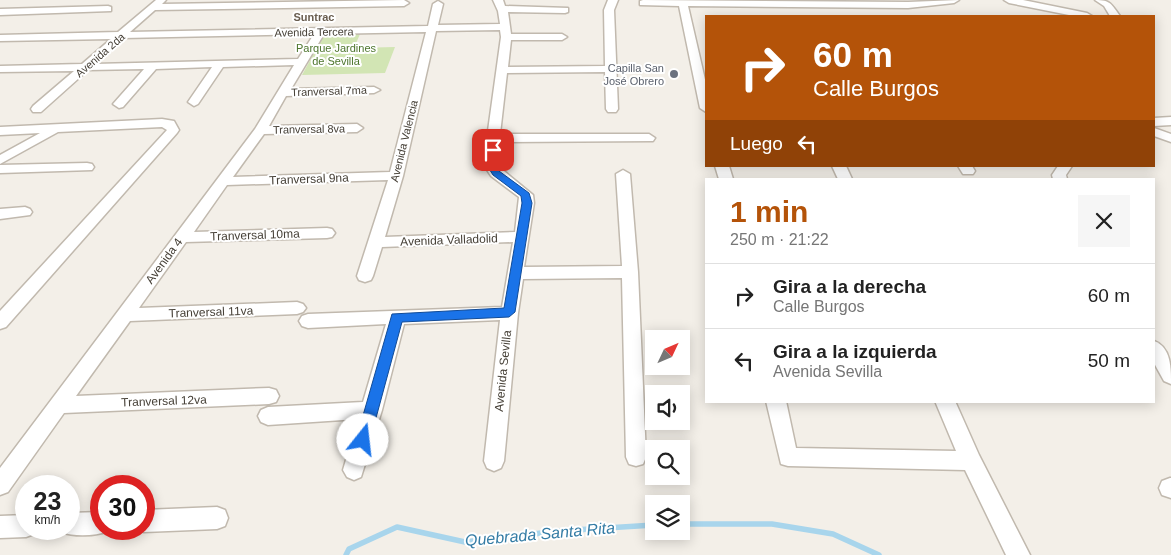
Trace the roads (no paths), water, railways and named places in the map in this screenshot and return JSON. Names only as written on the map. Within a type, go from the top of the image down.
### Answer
[{"type":"street","points":[[612,109],[609,10],[613,0]]},
{"type":"street","points":[[643,3],[729,2],[766,4],[814,2],[849,5],[953,0]]},
{"type":"street","points":[[1009,0],[1082,15]]},
{"type":"street","points":[[1100,0],[1107,4],[1114,15]]},
{"type":"street","points":[[157,3],[404,3]]},
{"type":"street","name":"Avenida 2da","points":[[37,109],[157,3]]},
{"type":"street","name":"Avenida Valencia","points":[[365,276],[396,176],[438,4]]},
{"type":"street","points":[[683,4],[705,103]]},
{"type":"street","points":[[766,4],[771,15]]},
{"type":"street","points":[[500,5],[565,10]]},
{"type":"street","name":"Avenida Sevilla","points":[[494,461],[509,312],[527,203],[526,195],[496,173],[492,167],[493,138],[506,32],[500,5]]},
{"type":"street","points":[[849,5],[857,15]]},
{"type":"street","points":[[0,12],[108,9]]},
{"type":"street","name":"Avenida Tercera","points":[[123,35],[432,29],[506,32],[562,37]]},
{"type":"street","name":"Avenida 4","points":[[0,486],[260,130],[320,32]]},
{"type":"street","points":[[0,38],[123,35]]},
{"type":"street","points":[[1,69],[302,62]]},
{"type":"street","points":[[194,102],[220,64]]},
{"type":"street","points":[[119,104],[154,65]]},
{"type":"street","points":[[502,70],[611,68]]},
{"type":"street","name":"Tranversal 7ma","points":[[284,93],[374,90]]},
{"type":"street","points":[[1155,122],[1171,121]]},
{"type":"street","points":[[0,131],[162,123],[173,126],[173,130],[0,322]]},
{"type":"street","points":[[0,160],[56,128]]},
{"type":"street","name":"Tranversal 8va","points":[[260,130],[358,128]]},
{"type":"street","points":[[1155,132],[1171,138]]},
{"type":"street","points":[[493,138],[649,138]]},
{"type":"street","points":[[0,169],[87,167]]},
{"type":"street","points":[[1060,178],[1059,175],[1064,167]]},
{"type":"street","points":[[623,174],[630,272],[636,457]]},
{"type":"street","name":"Tranversal 9na","points":[[223,182],[396,176]]},
{"type":"street","points":[[0,214],[24,212]]},
{"type":"street","name":"Tranversal 10ma","points":[[182,238],[327,233]]},
{"type":"street","name":"Avenida Valladolid","points":[[376,242],[522,237]]},
{"type":"street","points":[[516,272],[630,272]]},
{"type":"street","name":"Tranversal 11va","points":[[125,315],[302,314],[397,317],[509,312]]},
{"type":"street","points":[[354,470],[397,317]]},
{"type":"street","points":[[1155,350],[1171,376]]},
{"type":"street","name":"Tranversal 12va","points":[[59,405],[269,396]]},
{"type":"street","points":[[776,403],[788,457],[970,461]]},
{"type":"street","points":[[946,403],[970,461],[1018,555]]},
{"type":"street","points":[[268,416],[372,410]]},
{"type":"street","points":[[155,521],[217,518]]},
{"type":"street","points":[[0,527],[15,526]]},
{"type":"waterway","name":"Quebrada Santa Rita","points":[[690,524],[772,524],[833,534],[879,555]]},
{"type":"waterway","name":"Quebrada Santa Rita","points":[[346,555],[349,549],[397,527],[465,542],[558,531],[645,526]]},
{"type":"place","name":"Capilla San José Obrero","points":[[674,74]]},
{"type":"district","name":"Suntrac","points":[[314,17]]},
{"type":"park label","name":"Parque Jardines de Sevilla","points":[[336,54]]}]
